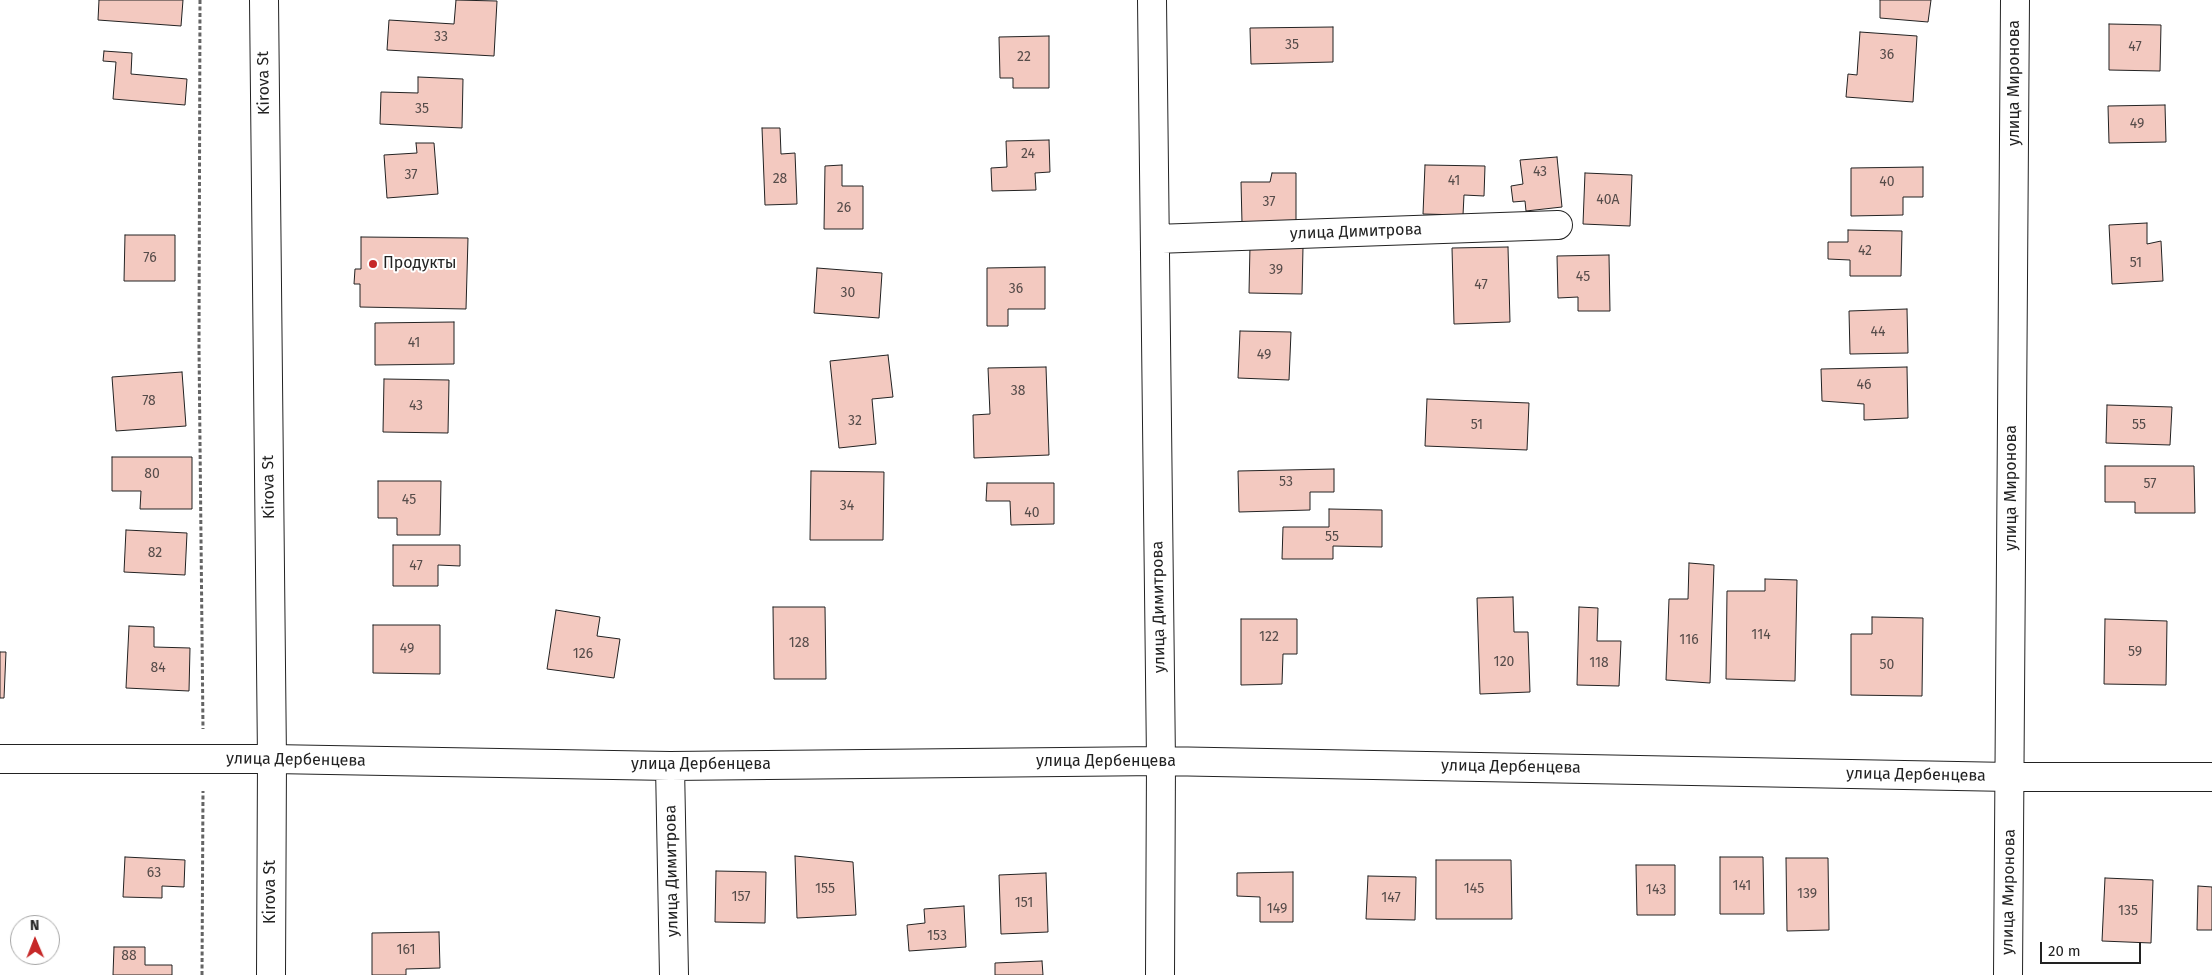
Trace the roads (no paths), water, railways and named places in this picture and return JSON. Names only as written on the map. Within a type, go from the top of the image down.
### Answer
[{"type":"street","name":"Kirova St","points":[[264,0],[272,759],[270,975]]},
{"type":"street","name":"улица Димитрова","points":[[1152,0],[1161,761],[1160,975]]},
{"type":"street","name":"улица Миронова","points":[[2008,975],[2015,0]]},
{"type":"street","name":"улица Димитрова","points":[[1155,239],[1558,225]]},
{"type":"street","name":"улица Дербенцева","points":[[0,759],[272,759],[670,766],[1161,761],[2010,777],[2212,777]]},
{"type":"street","name":"улица Димитрова","points":[[670,766],[674,975]]},
{"type":"place","name":"Продукты","points":[[373,264]]}]
